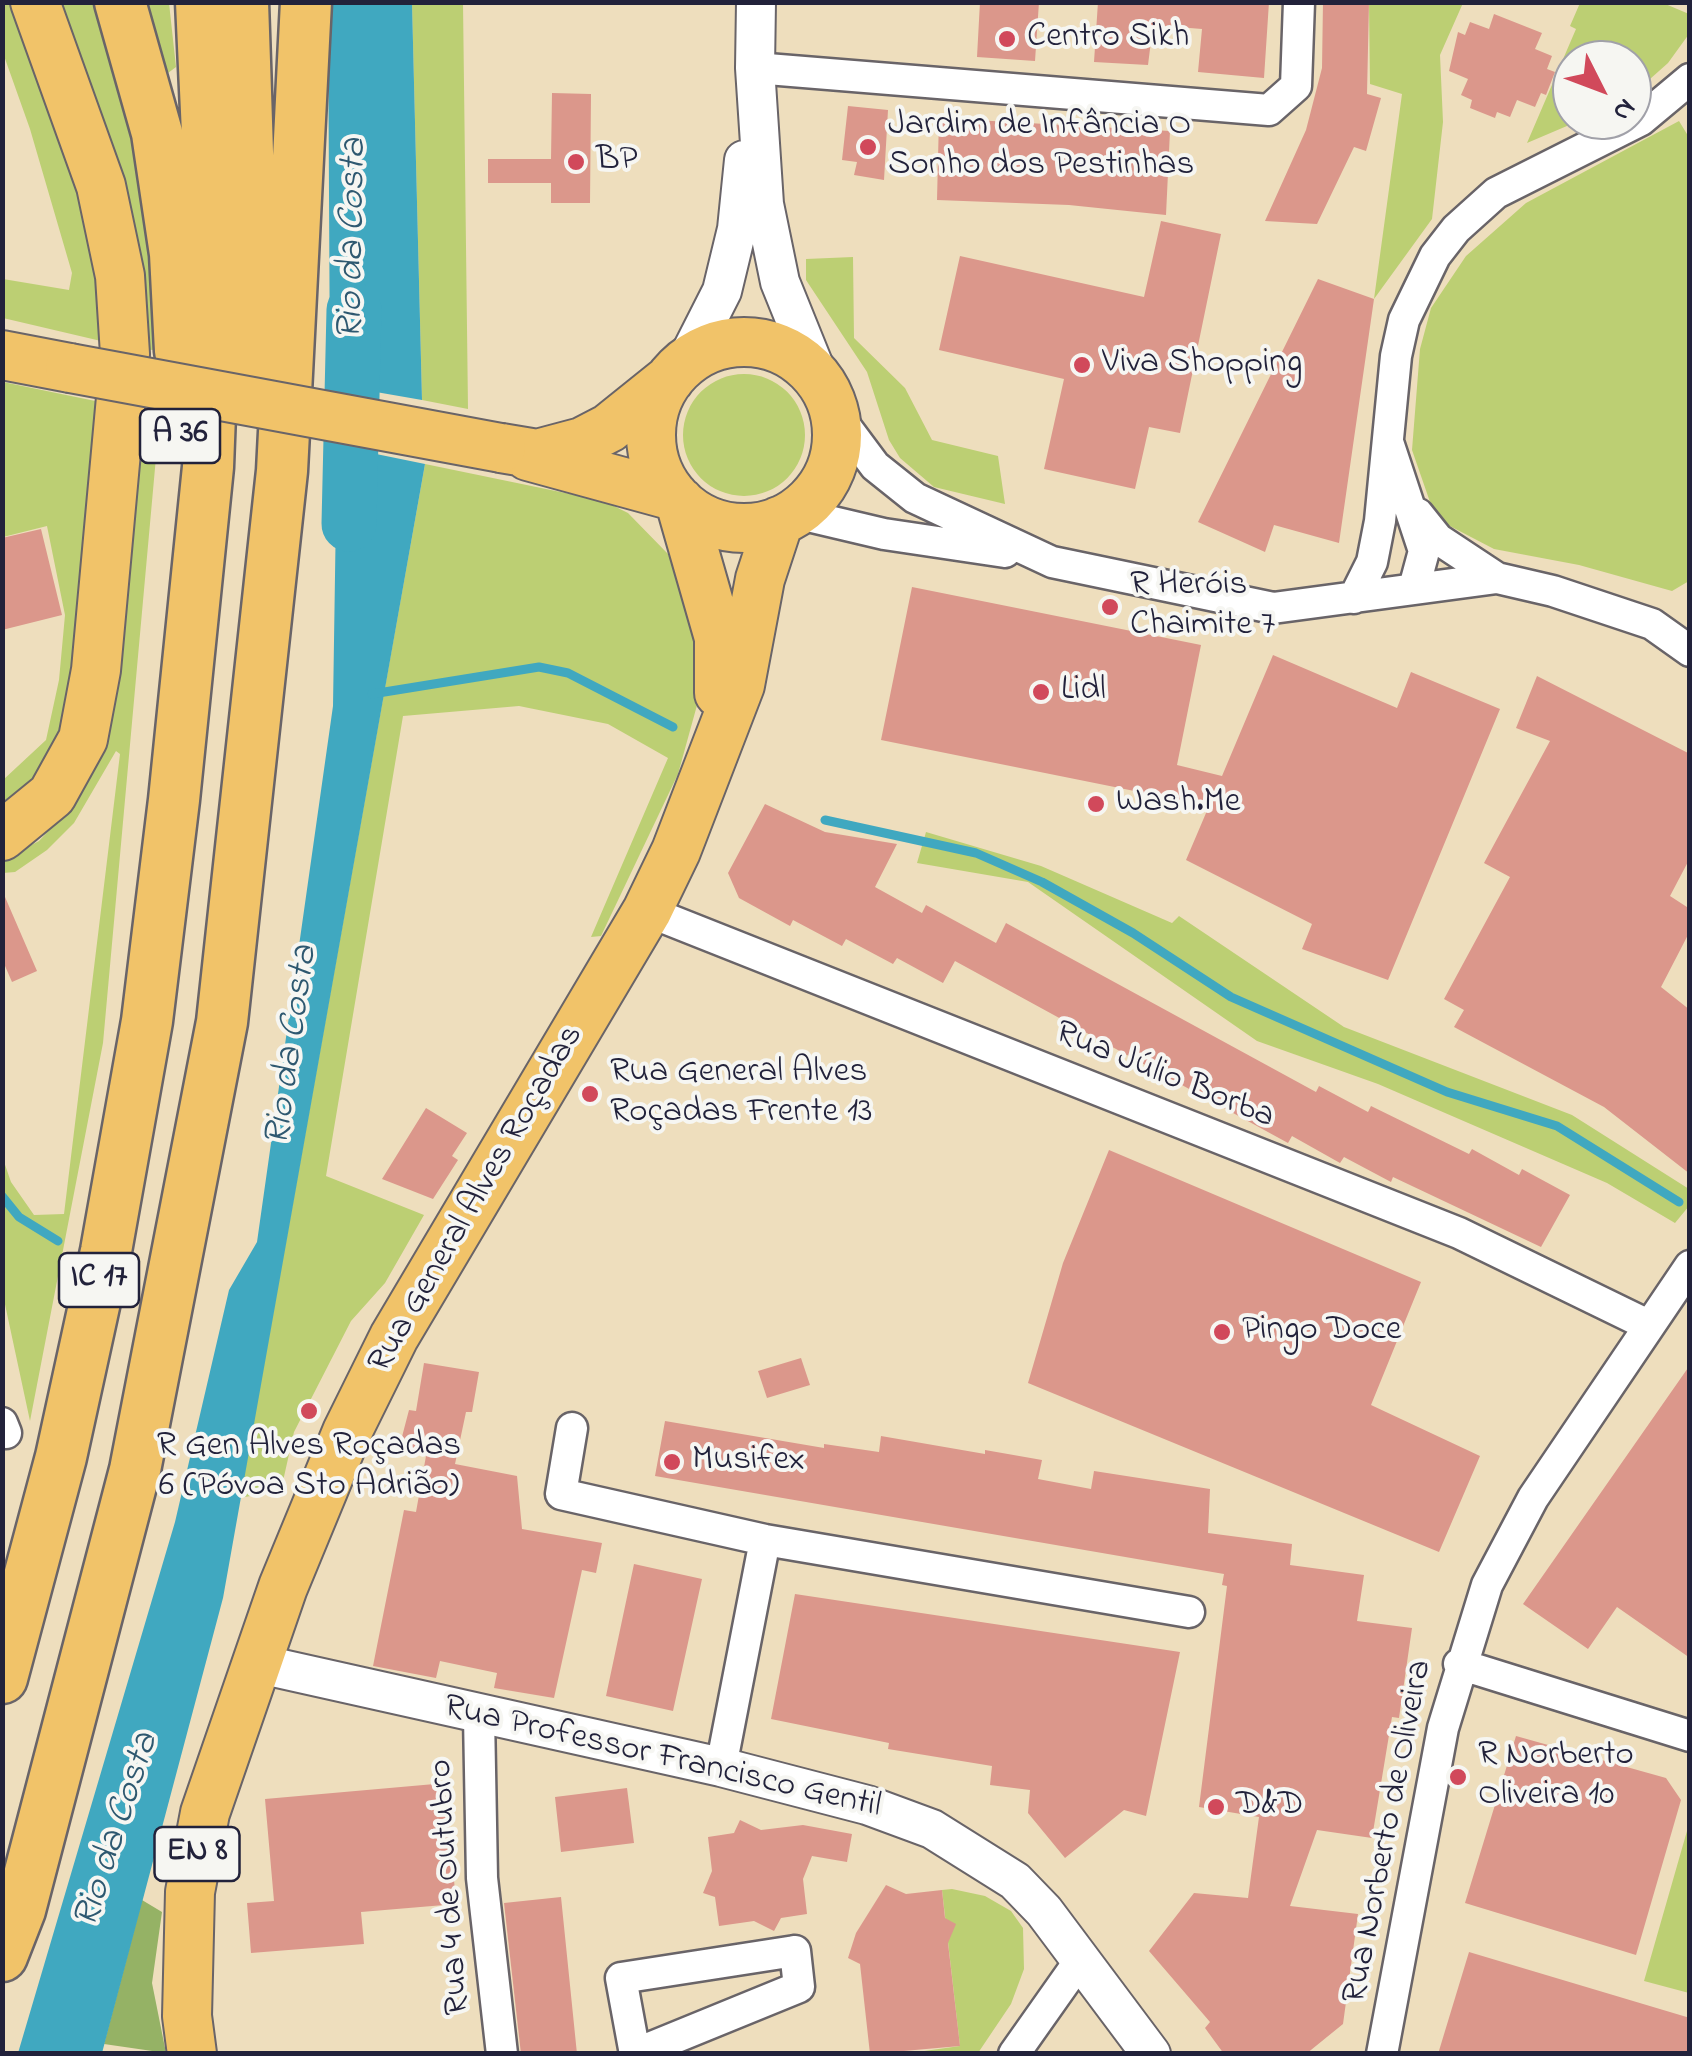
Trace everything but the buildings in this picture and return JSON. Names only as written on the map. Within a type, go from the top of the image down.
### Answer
[{"type":"highway","name":"A 36","points":[[120,2],[157,133],[180,318],[179,522],[164,876]]},
{"type":"highway","points":[[164,876],[208,467],[212,242],[201,2]]},
{"type":"highway","points":[[243,2],[255,366],[243,826]]},
{"type":"highway","points":[[243,826],[272,578],[286,346],[294,10]]},
{"type":"highway","name":"IC 17","points":[[2,1956],[20,1910],[135,1470],[222,1022],[243,826]]},
{"type":"highway","name":"IC 17","points":[[2,1678],[60,1457],[106,1251],[148,1021],[164,876]]},
{"type":"main road","points":[[2,836],[52,795],[82,739],[96,670],[124,368],[120,276],[101,186],[35,2]]},
{"type":"main road","points":[[2,355],[537,454],[582,442],[608,428],[678,371],[720,346],[754,343],[792,356],[827,396]]},
{"type":"main road","name":"Rua General Alves Roçadas","points":[[678,371],[655,410],[652,442],[658,469],[677,499],[719,638],[717,745]]},
{"type":"main road","name":"Rua General Alves Roçadas","points":[[255,1662],[335,1458],[394,1337],[647,911],[740,686],[760,578],[787,517],[813,496],[830,470],[836,447],[827,396]]},
{"type":"main road","points":[[501,448],[677,499],[708,520],[731,527],[787,517]]},
{"type":"main road","name":"EN 8","points":[[192,2054],[187,2016],[190,1892],[205,1812],[255,1662]]},
{"type":"street","name":"Rua General Alves Roçadas","points":[[756,2],[755,68],[770,234],[780,282],[827,396]]},
{"type":"street","points":[[755,68],[1269,110],[1296,86],[1300,2]]},
{"type":"street","name":"Rua General Alves Roçadas","points":[[678,371],[712,317],[728,267],[755,68]]},
{"type":"street","points":[[1354,598],[1372,562],[1380,521],[1388,398],[1404,320],[1435,256],[1456,229],[1496,193],[1641,120],[1690,79]]},
{"type":"street","points":[[827,396],[875,466],[915,498],[1038,556],[1096,574],[1273,608],[1497,578],[1553,590],[1652,624],[1690,650]]},
{"type":"street","points":[[1386,438],[1413,508],[1424,551],[1414,588]]},
{"type":"street","points":[[1413,508],[1438,540],[1497,578]]},
{"type":"street","points":[[787,517],[1038,556]]},
{"type":"street","points":[[1380,521],[1394,562],[1414,588]]},
{"type":"street","name":"Rua Júlio Borba","points":[[647,911],[1459,1234],[1648,1325]]},
{"type":"street","name":"Rua Norberto de Oliveira","points":[[1382,2054],[1443,1728],[1459,1664],[1487,1585],[1534,1498],[1690,1266]]},
{"type":"street","points":[[572,1428],[561,1494],[764,1540],[1189,1612]]},
{"type":"street","points":[[721,1767],[764,1540]]},
{"type":"street","name":"Rua Professor Francisco Gentil","points":[[255,1662],[479,1716],[721,1767],[866,1805],[932,1829],[1015,1881],[1081,1959],[1151,2054]]},
{"type":"street","points":[[1459,1664],[1690,1736]]},
{"type":"street","name":"Rua 4 de Outubro","points":[[479,1716],[482,1878],[502,2054]]},
{"type":"street","points":[[795,1952],[800,1987],[635,2053],[622,1978],[795,1952]]},
{"type":"street","points":[[1014,2054],[1081,1959]]},
{"type":"green space","points":[[3,3],[14,3],[84,197],[99,280],[101,341],[3,318],[3,279],[69,290],[72,273],[30,129],[3,53]]},
{"type":"green space","points":[[54,3],[97,3],[143,177],[159,351],[139,348]]},
{"type":"green space","points":[[144,3],[169,3],[176,67],[168,73]]},
{"type":"green space","points":[[412,3],[463,3],[468,409],[422,400]]},
{"type":"green space","points":[[1369,3],[1463,3],[1440,55],[1443,122],[1432,219],[1374,299],[1402,94],[1370,84]]},
{"type":"green space","points":[[1580,3],[1663,3],[1689,14],[1689,34],[1652,77],[1652,40],[1571,40],[1576,29],[1570,26]]},
{"type":"green space","points":[[1552,85],[1552,132],[1527,143]]},
{"type":"green space","points":[[1679,121],[1690,139],[1689,581],[1672,591],[1579,565],[1494,549],[1446,524],[1430,502],[1412,450],[1420,349],[1431,308],[1466,256],[1526,203],[1644,140],[1652,140],[1652,135]]},
{"type":"green space","points":[[853,257],[854,338],[905,388],[932,440],[998,456],[1005,504],[934,487],[900,458],[889,440],[867,372],[806,280],[806,259]]},
{"type":"green space","points":[[744,374],[767,379],[787,392],[800,412],[805,435],[800,458],[787,478],[767,491],[744,496],[721,491],[701,478],[688,458],[683,435],[688,412],[701,392],[721,379]]},
{"type":"green space","points":[[3,382],[105,403],[77,685],[36,786],[3,807],[3,780],[46,740],[59,680],[65,615],[47,526],[3,537]]},
{"type":"green space","points":[[139,409],[160,413],[103,1043],[30,1421],[3,1295],[2,1156],[11,1182],[34,1215],[64,1214],[120,754],[116,751],[74,823],[47,850],[15,872],[3,873],[3,860],[39,841],[72,806]]},
{"type":"green space","points":[[425,464],[604,501],[628,513],[668,554],[685,586],[696,630],[699,698],[678,774],[601,936],[591,937],[668,758],[608,724],[519,706],[403,716],[326,1176],[424,1215],[385,1283],[351,1321],[294,1432],[281,1490],[240,1498]]},
{"type":"green space","points":[[926,832],[1041,866],[1172,923],[1179,916],[1344,1027],[1572,1115],[1689,1189],[1689,1206],[1675,1223],[1607,1183],[1378,1084],[1257,1041],[1028,882],[917,863]]},
{"type":"green space","points":[[1689,1824],[1689,1993],[1644,1981]]},
{"type":"green space","points":[[942,1890],[985,1896],[1011,1911],[1023,1928],[1024,1969],[1011,2004],[978,2053],[903,2054],[960,2046]]},
{"type":"green space","points":[[142,1900],[162,1912],[152,1983],[166,2053],[104,2044]]},
{"type":"water","points":[[328,3],[412,3],[422,400],[330,384]]},
{"type":"water","points":[[337,446],[425,464],[223,1598],[102,2053],[18,2053],[175,1522],[229,1290],[257,1242],[333,706]]},
{"type":"waterway","name":"Rio da Costa","points":[[349,524],[354,310]]},
{"type":"waterway","points":[[372,694],[539,667],[568,673],[673,727]]},
{"type":"waterway","points":[[825,820],[976,853],[1042,882],[1133,933],[1231,997],[1447,1092],[1557,1126],[1679,1202]]},
{"type":"waterway","points":[[2,1196],[19,1217],[58,1241]]},
{"type":"place","name":"Centro Sikh","points":[[1007,39]]},
{"type":"place","name":"Jardim de Infância O Sonho dos Pestinhas","points":[[868,147]]},
{"type":"place","name":"BP","points":[[576,162]]},
{"type":"place","name":"Viva Shopping","points":[[1082,365]]},
{"type":"place","name":"R Heróis Chaimite 7","points":[[1110,607]]},
{"type":"place","name":"Lidl","points":[[1041,692]]},
{"type":"place","name":"Wash.Me","points":[[1096,804]]},
{"type":"place","name":"Rua General Alves Roçadas Frente 13","points":[[590,1094]]},
{"type":"place","name":"Pingo Doce","points":[[1222,1332]]},
{"type":"place","name":"R Gen Alves Roçadas 6 (Póvoa Sto Adrião)","points":[[309,1411]]},
{"type":"place","name":"Musifex","points":[[672,1462]]},
{"type":"place","name":"R Norberto Oliveira 10","points":[[1458,1777]]},
{"type":"place","name":"D&D","points":[[1216,1807]]}]
